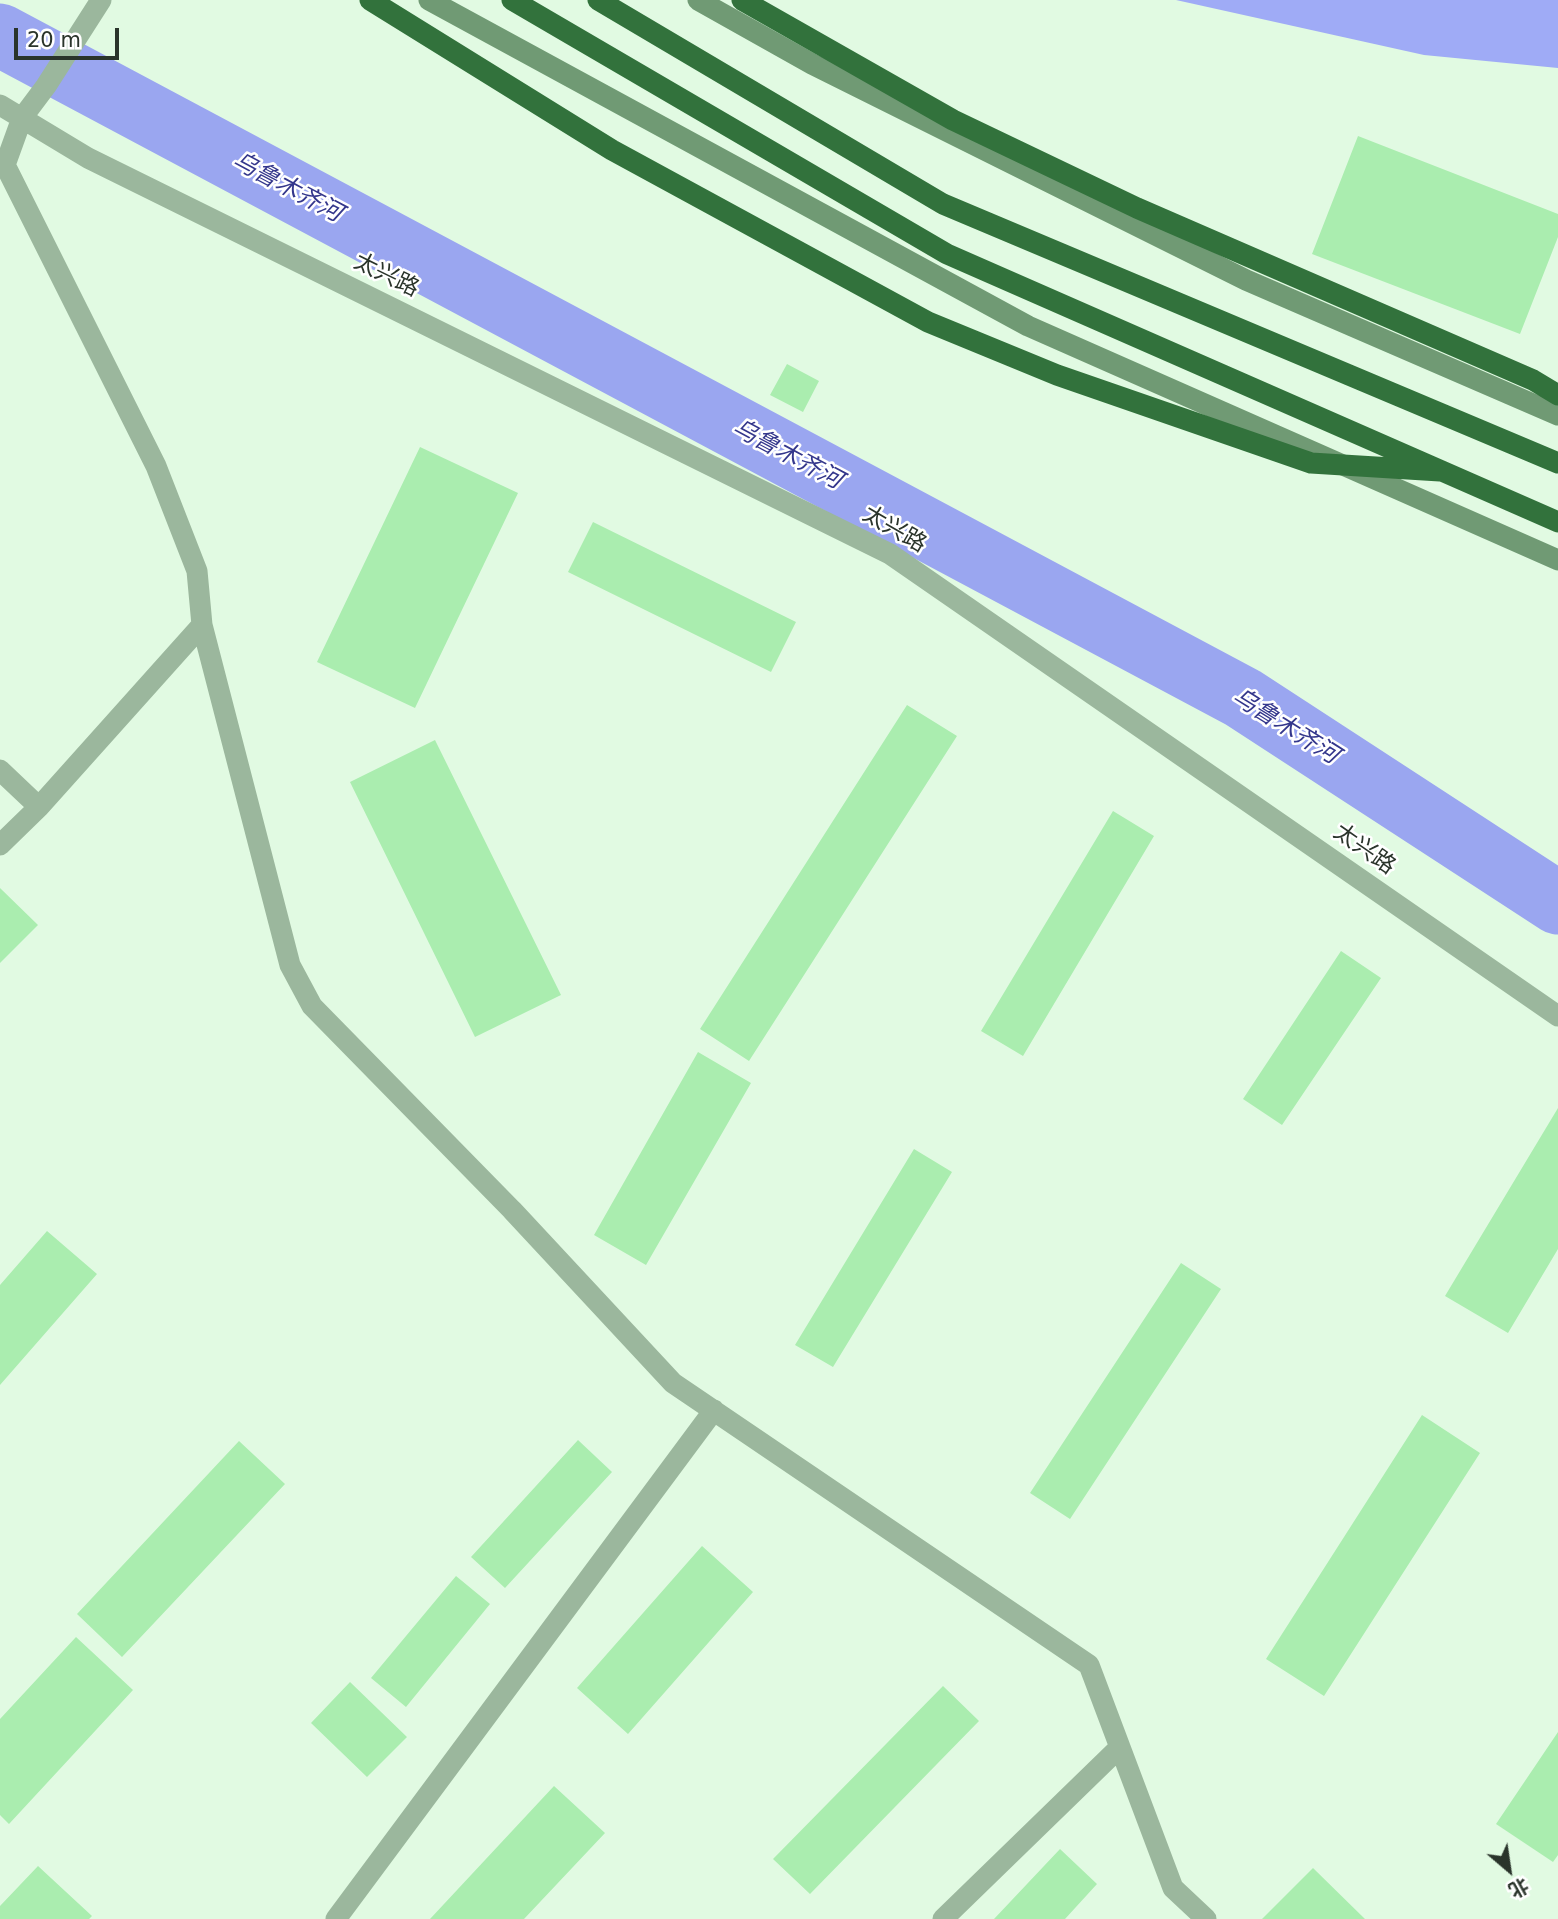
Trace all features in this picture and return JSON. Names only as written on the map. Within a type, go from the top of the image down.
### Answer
[{"type":"highway","points":[[370,0],[612,150],[928,322],[1057,375],[1311,463],[1440,471]]},
{"type":"highway","points":[[512,0],[947,254],[1558,522]]},
{"type":"highway","points":[[598,0],[943,204],[1558,463]]},
{"type":"highway","points":[[742,0],[966,126],[1138,208],[1533,380],[1558,395]]},
{"type":"main road","points":[[429,0],[1028,326],[1558,560]]},
{"type":"main road","points":[[698,0],[812,64],[1246,280],[1558,415]]},
{"type":"street","points":[[101,0],[46,86],[22,118],[5,164],[156,466],[197,571],[202,625],[290,965],[312,1006],[512,1210],[673,1383],[1089,1665],[1173,1888],[1206,1919]]},
{"type":"street","name":"太兴路","points":[[0,105],[88,158],[890,554],[1558,1016]]},
{"type":"street","points":[[0,845],[38,807],[202,625]]},
{"type":"street","points":[[0,769],[38,807]]},
{"type":"street","points":[[336,1919],[713,1410]]},
{"type":"street","points":[[943,1919],[1120,1747]]},
{"type":"shaded area","points":[[1176,0],[1558,0],[1558,68],[1424,55]]},
{"type":"building","points":[[1358,136],[1558,214],[1558,237],[1520,334],[1312,254]]},
{"type":"building","points":[[787,364],[819,381],[803,412],[770,395]]},
{"type":"building","points":[[420,447],[518,493],[415,708],[317,662]]},
{"type":"building","points":[[593,522],[796,622],[771,672],[568,572]]},
{"type":"building","points":[[907,705],[957,736],[749,1061],[700,1029]]},
{"type":"building","points":[[435,740],[561,995],[475,1037],[350,782]]},
{"type":"building","points":[[1113,811],[1154,836],[1023,1056],[981,1031]]},
{"type":"building","points":[[0,888],[38,925],[0,963]]},
{"type":"building","points":[[1341,951],[1381,978],[1282,1125],[1243,1099]]},
{"type":"building","points":[[698,1052],[751,1083],[646,1265],[594,1235]]},
{"type":"building","points":[[1558,1108],[1558,1249],[1508,1333],[1445,1296]]},
{"type":"building","points":[[914,1149],[952,1172],[833,1367],[795,1345]]},
{"type":"building","points":[[47,1231],[97,1274],[0,1385],[0,1285]]},
{"type":"building","points":[[1181,1263],[1221,1289],[1070,1519],[1030,1493]]},
{"type":"building","points":[[1422,1415],[1480,1453],[1324,1696],[1266,1659]]},
{"type":"building","points":[[578,1440],[612,1472],[505,1588],[471,1557]]},
{"type":"building","points":[[239,1441],[285,1484],[122,1657],[77,1614]]},
{"type":"building","points":[[702,1546],[753,1592],[628,1734],[577,1688]]},
{"type":"building","points":[[456,1576],[490,1604],[406,1707],[371,1678]]},
{"type":"building","points":[[76,1637],[133,1690],[9,1824],[0,1815],[0,1719]]},
{"type":"building","points":[[350,1682],[407,1737],[367,1777],[311,1723]]},
{"type":"building","points":[[943,1686],[979,1721],[810,1894],[773,1859]]},
{"type":"building","points":[[1558,1732],[1558,1855],[1553,1862],[1496,1824]]},
{"type":"building","points":[[554,1786],[605,1833],[524,1919],[430,1919]]},
{"type":"building","points":[[1060,1849],[1097,1884],[1065,1919],[994,1919]]},
{"type":"building","points":[[38,1866],[92,1916],[89,1919],[0,1919],[0,1906]]},
{"type":"building","points":[[1313,1868],[1365,1919],[1262,1919]]},
{"type":"waterway","name":"乌鲁木齐河","points":[[0,35],[1243,698],[1558,903]]}]
